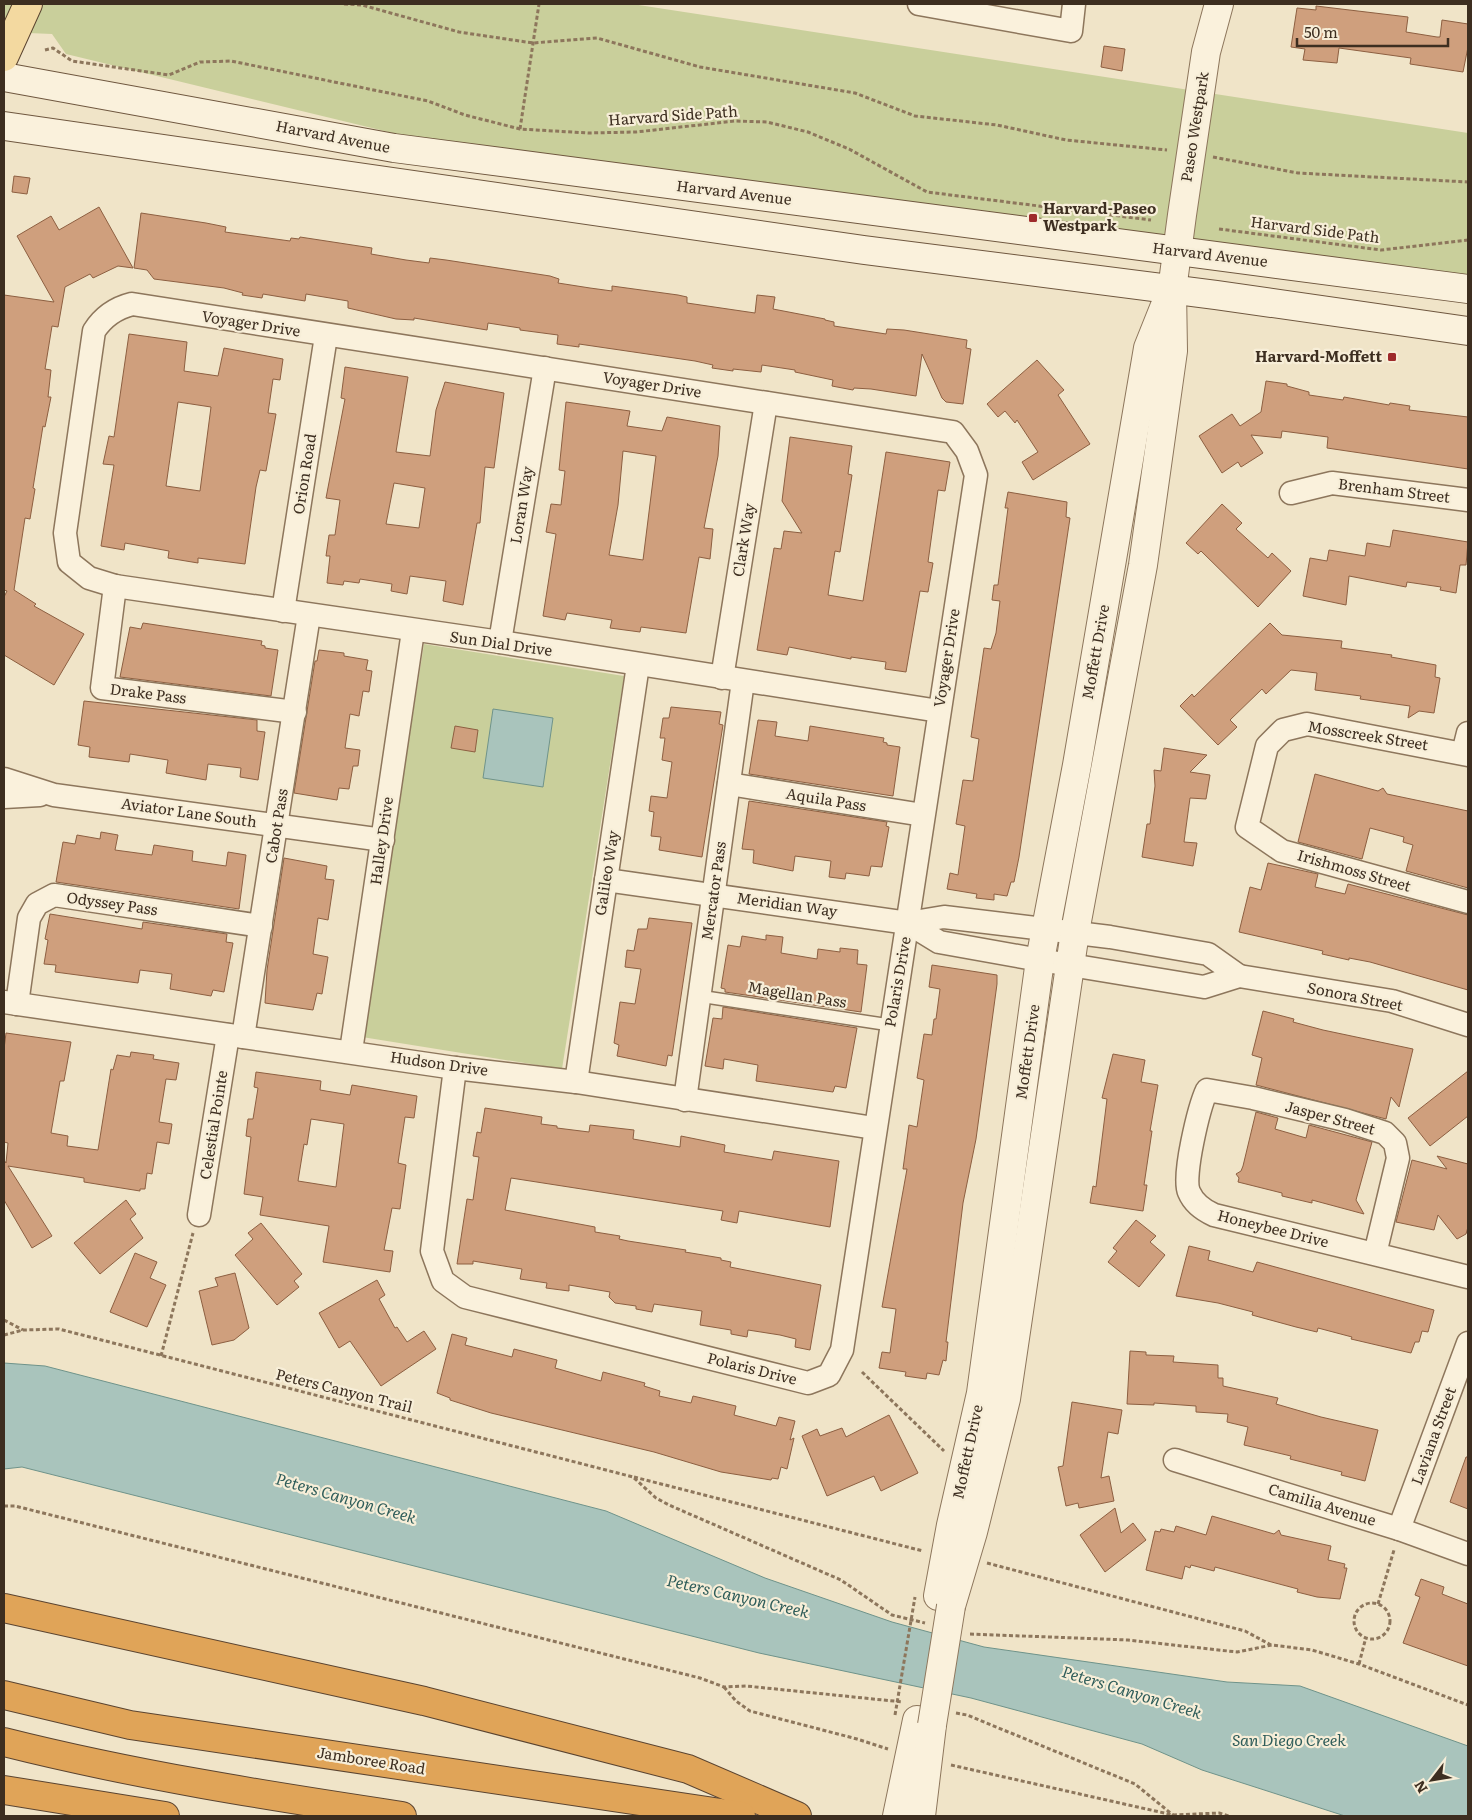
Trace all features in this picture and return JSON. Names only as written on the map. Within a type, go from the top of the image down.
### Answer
[{"type":"highway","points":[[4,1608],[424,1701],[679,1766],[797,1816]]},
{"type":"highway","name":"Jamboree Road","points":[[4,1695],[130,1725],[741,1816]]},
{"type":"highway","points":[[4,1742],[65,1758],[202,1785],[402,1816]]},
{"type":"highway","points":[[4,1790],[165,1816]]},
{"type":"main road","points":[[4,58],[28,4]]},
{"type":"street","points":[[919,4],[1071,31],[1074,4]]},
{"type":"street","name":"Paseo Westpark","points":[[1177,251],[1206,52],[1219,4]]},
{"type":"street","name":"Harvard Avenue","points":[[4,77],[394,148],[1468,288]]},
{"type":"street","points":[[4,126],[874,251],[1468,330]]},
{"type":"street","name":"Moffett Drive","points":[[934,1602],[972,1532],[1006,1398],[1075,932],[1143,565],[1173,351],[1172,290],[1177,251]]},
{"type":"street","name":"Moffett Drive","points":[[897,1816],[934,1602],[981,1393],[1040,960],[1077,765],[1148,348],[1172,290]]},
{"type":"street","name":"Voyager Drive","points":[[69,562],[65,533],[94,331],[101,321],[122,307],[132,304],[326,336],[545,368],[953,432],[967,451],[976,475],[908,923]]},
{"type":"street","name":"Orion Road","points":[[283,611],[326,336]]},
{"type":"street","name":"Loran Way","points":[[500,642],[545,368]]},
{"type":"street","name":"Clark Way","points":[[732,679],[766,402]]},
{"type":"street","name":"Brenham Street","points":[[1291,493],[1332,483],[1468,500]]},
{"type":"street","name":"Sun Dial Drive","points":[[69,562],[89,578],[115,586],[500,642],[939,711]]},
{"type":"street","name":"Drake Pass","points":[[115,586],[102,688],[295,712]]},
{"type":"street","name":"Cabot Pass","points":[[236,1036],[261,926],[309,615]]},
{"type":"street","name":"Halley Drive","points":[[352,1051],[414,631]]},
{"type":"street","name":"Galileo Way","points":[[576,1082],[638,665]]},
{"type":"street","name":"Mercator Pass","points":[[685,1100],[728,784],[732,679]]},
{"type":"street","name":"Mosscreek Street","points":[[1247,827],[1267,746],[1282,730],[1307,724],[1466,747]]},
{"type":"street","name":"Aviator Lane South","points":[[4,778],[54,795]]},
{"type":"street","name":"Aquila Pass","points":[[728,784],[923,815]]},
{"type":"street","name":"Aviator Lane South","points":[[4,797],[54,795],[382,840]]},
{"type":"street","name":"Irishmoss Street","points":[[1247,827],[1282,851],[1468,902]]},
{"type":"street","name":"Meridian Way","points":[[606,880],[908,923],[944,916],[1075,932]]},
{"type":"street","name":"Odyssey Pass","points":[[10,1003],[29,918],[37,904],[54,896],[261,926]]},
{"type":"street","name":"Meridian Way","points":[[908,923],[939,942],[1070,965]]},
{"type":"street","name":"Polaris Drive","points":[[455,1068],[432,1250],[443,1281],[465,1297],[808,1383],[829,1375],[842,1350],[874,1128],[908,923]]},
{"type":"street","name":"Sonora Street","points":[[1075,932],[1208,954],[1239,976],[1392,1001],[1468,1025]]},
{"type":"street","name":"Sonora Street","points":[[1070,965],[1204,987],[1239,976]]},
{"type":"street","name":"Hudson Drive","points":[[10,1003],[352,1051],[455,1068],[576,1082],[874,1128]]},
{"type":"street","name":"Celestial Pointe","points":[[199,1215],[236,1036]]},
{"type":"street","name":"Honeybee Drive","points":[[1207,1090],[1201,1103],[1186,1181],[1194,1202],[1214,1215],[1468,1277]]},
{"type":"street","name":"Jasper Street","points":[[1207,1090],[1253,1098],[1345,1120],[1390,1136],[1398,1150],[1398,1158],[1375,1254]]},
{"type":"street","name":"Laviana Street","points":[[1400,1529],[1468,1343]]},
{"type":"street","name":"Camilia Avenue","points":[[1175,1460],[1400,1529],[1468,1554]]},
{"type":"street","name":"Moffett Drive","points":[[915,1720],[921,1816]]},
{"type":"lane","name":"Magellan Pass","points":[[699,996],[890,1025]]},
{"type":"path","points":[[344,4],[362,5],[459,32],[533,43],[597,38],[700,67],[855,93],[915,116],[997,124],[1066,140],[1191,152],[1298,173],[1468,182]]},
{"type":"path","points":[[520,129],[539,4]]},
{"type":"path","name":"Harvard Side Path","points":[[45,50],[53,48],[72,61],[169,75],[200,62],[231,61],[428,101],[465,115],[520,129],[588,133],[636,132],[735,121],[767,122],[808,132],[848,149],[927,192],[1151,220]]},
{"type":"path","name":"Harvard Side Path","points":[[1219,229],[1381,250],[1468,240]]},
{"type":"path","points":[[161,1356],[187,1252],[199,1215]]},
{"type":"path","points":[[4,1320],[23,1330]]},
{"type":"path","name":"Peters Canyon Trail","points":[[4,1335],[23,1330],[59,1329],[633,1477],[656,1498],[668,1505]]},
{"type":"path","points":[[862,1372],[947,1453]]},
{"type":"path","points":[[633,1477],[926,1551]]},
{"type":"path","points":[[4,1506],[25,1508],[700,1678],[724,1687],[736,1701],[750,1711],[857,1739],[889,1750]]},
{"type":"path","points":[[1378,1604],[1400,1529]]},
{"type":"path","points":[[982,1562],[1245,1631],[1272,1645]]},
{"type":"path","points":[[915,1720],[934,1602]]},
{"type":"path","points":[[1366,1604],[1378,1604],[1385,1609],[1389,1616],[1388,1629],[1378,1637],[1366,1637],[1356,1629],[1355,1616],[1359,1609],[1366,1604]]},
{"type":"path","points":[[1359,1664],[1366,1637]]},
{"type":"path","points":[[1227,1652],[1237,1652],[1272,1645],[1312,1650],[1359,1664],[1468,1704]]},
{"type":"path","points":[[942,1763],[1173,1815],[1219,1813],[1229,1816]]},
{"type":"green space","points":[[4,4],[632,4],[1468,133],[1468,285],[405,136],[66,54],[52,34],[4,32]]},
{"type":"green space","points":[[424,644],[624,676],[562,1069],[362,1037]]},
{"type":"water","points":[[493,709],[553,718],[543,787],[483,778]]},
{"type":"water","name":"San Diego Creek","points":[[4,1363],[45,1366],[606,1511],[765,1578],[892,1622],[984,1647],[1227,1682],[1300,1686],[1468,1746],[1468,1816],[1345,1816],[1202,1770],[1142,1744],[971,1698],[759,1653],[22,1467],[4,1469]]},
{"type":"building","points":[[1316,6],[1408,17],[1406,32],[1437,37],[1440,37],[1442,20],[1468,24],[1468,47],[1463,72],[1410,64],[1411,58],[1339,48],[1337,63],[1303,60],[1305,49],[1291,47],[1297,8],[1316,10]]},
{"type":"building","points":[[1104,46],[1125,49],[1122,71],[1101,67]]},
{"type":"building","points":[[14,176],[30,178],[27,194],[12,192]]},
{"type":"building","points":[[99,207],[133,268],[118,266],[93,278],[90,274],[65,287],[58,327],[52,326],[45,369],[51,370],[48,397],[51,397],[45,427],[43,426],[30,519],[25,518],[14,590],[36,604],[34,606],[84,634],[54,685],[4,655],[4,597],[7,591],[4,590],[4,295],[54,302],[17,236],[51,216],[59,230]]},
{"type":"building","points":[[141,213],[226,227],[225,232],[290,241],[291,238],[299,239],[300,237],[372,248],[371,254],[406,260],[429,263],[430,258],[446,260],[550,276],[559,279],[558,283],[590,288],[612,291],[612,286],[678,295],[687,297],[687,303],[755,313],[757,295],[775,297],[773,309],[825,319],[834,322],[834,326],[886,334],[887,329],[904,330],[967,340],[966,348],[971,349],[963,404],[946,402],[942,398],[922,354],[916,396],[871,389],[854,388],[853,390],[832,386],[833,380],[795,372],[795,370],[762,365],[761,372],[733,369],[733,371],[712,368],[713,365],[695,361],[579,344],[579,347],[557,344],[558,335],[520,330],[520,328],[488,323],[487,330],[414,318],[414,320],[396,319],[348,308],[348,301],[306,294],[305,301],[263,294],[262,298],[242,295],[243,293],[224,288],[154,279],[147,270],[134,268]]},
{"type":"building","points":[[129,334],[187,342],[184,371],[218,376],[224,348],[283,359],[280,380],[273,379],[268,413],[276,414],[266,471],[260,470],[256,487],[245,564],[198,558],[198,563],[168,558],[169,551],[125,543],[124,550],[101,546],[114,465],[103,464],[109,436],[114,437]],"holes":[[[178,402],[211,407],[200,491],[166,486]]]},
{"type":"building","points":[[1037,360],[1064,390],[1058,395],[1090,444],[1033,480],[1022,462],[1038,452],[1017,420],[1015,423],[1005,411],[998,417],[987,404]]},
{"type":"building","points":[[345,367],[408,377],[396,452],[430,456],[436,410],[445,382],[504,393],[494,468],[485,467],[480,523],[477,523],[463,605],[443,601],[446,581],[410,576],[407,594],[391,591],[392,584],[360,579],[359,583],[344,581],[343,585],[327,583],[330,556],[326,556],[329,535],[335,535],[340,500],[326,498],[345,399],[341,398]],"holes":[[[394,483],[425,488],[419,528],[386,524]]]},
{"type":"building","points":[[1266,381],[1287,384],[1287,386],[1309,392],[1309,395],[1343,400],[1344,397],[1389,405],[1390,403],[1410,406],[1409,410],[1468,417],[1468,469],[1327,448],[1328,437],[1282,431],[1281,438],[1251,435],[1263,453],[1241,467],[1238,462],[1222,473],[1199,436],[1232,414],[1240,426],[1261,412]]},
{"type":"building","points":[[566,402],[630,411],[627,426],[662,431],[667,417],[720,426],[718,456],[704,528],[713,529],[710,559],[699,557],[686,633],[641,627],[640,632],[610,628],[612,620],[567,613],[565,620],[543,616],[556,534],[546,532],[551,504],[561,505],[565,471],[559,470]],"holes":[[[623,451],[656,456],[643,560],[609,555],[618,505]]]},
{"type":"building","points":[[790,437],[852,446],[848,474],[852,475],[840,552],[835,551],[828,595],[863,601],[886,452],[950,462],[945,491],[938,490],[928,562],[933,563],[928,592],[920,591],[906,672],[885,669],[886,662],[851,657],[851,659],[789,647],[787,655],[757,650],[774,548],[781,549],[784,531],[802,533],[782,501]]},
{"type":"building","points":[[1008,492],[1067,502],[1066,517],[1070,518],[1019,857],[1014,882],[1011,882],[1007,896],[994,894],[994,900],[976,898],[977,894],[947,889],[950,873],[958,875],[965,826],[956,824],[963,780],[973,781],[979,739],[971,737],[984,648],[991,649],[996,633],[1000,601],[992,600],[994,585],[998,585],[1008,508],[1005,508]]},
{"type":"building","points":[[1222,504],[1242,523],[1236,529],[1268,558],[1272,553],[1291,571],[1258,607],[1201,551],[1198,554],[1186,543]]},
{"type":"building","points":[[1393,530],[1468,542],[1466,565],[1460,565],[1456,593],[1440,590],[1441,587],[1407,582],[1406,587],[1349,576],[1346,605],[1303,596],[1310,558],[1327,561],[1329,550],[1365,556],[1367,543],[1390,547]]},
{"type":"building","points":[[143,623],[262,641],[261,645],[265,646],[265,648],[278,650],[271,696],[120,677],[130,627],[141,629]]},
{"type":"building","points":[[1270,623],[1282,635],[1342,641],[1341,648],[1392,655],[1391,657],[1436,665],[1435,677],[1440,678],[1434,713],[1419,711],[1408,718],[1410,706],[1360,699],[1361,696],[1315,690],[1317,673],[1291,670],[1266,694],[1262,689],[1230,720],[1237,727],[1218,745],[1180,706],[1192,694],[1194,697]]},
{"type":"building","points":[[319,650],[344,653],[344,656],[368,660],[366,670],[372,671],[369,692],[363,691],[359,716],[350,714],[345,748],[360,750],[358,766],[353,766],[349,789],[339,788],[337,800],[294,793],[315,661],[317,661]]},
{"type":"building","points":[[84,701],[257,720],[257,731],[265,732],[258,780],[240,777],[241,768],[208,764],[206,780],[166,773],[168,760],[130,754],[129,762],[89,757],[90,747],[78,745]]},
{"type":"building","points":[[671,707],[721,712],[719,724],[723,725],[702,857],[659,850],[661,837],[651,836],[654,812],[649,811],[651,796],[667,798],[672,762],[662,760],[665,738],[660,738],[663,718],[669,718]]},
{"type":"building","points":[[758,720],[777,722],[775,736],[808,741],[810,726],[884,738],[883,742],[887,743],[887,745],[900,747],[893,796],[749,774]]},
{"type":"building","points":[[455,726],[478,730],[475,752],[451,748]]},
{"type":"building","points":[[1164,748],[1207,755],[1190,772],[1210,775],[1206,799],[1190,798],[1184,842],[1197,843],[1193,866],[1142,857],[1147,824],[1150,824],[1155,786],[1154,770],[1161,771]]},
{"type":"building","points":[[1315,774],[1378,791],[1383,788],[1387,794],[1468,811],[1468,888],[1406,871],[1413,845],[1403,842],[1404,837],[1370,828],[1362,859],[1298,842]]},
{"type":"building","points":[[749,801],[887,822],[886,826],[889,827],[882,867],[871,866],[869,876],[846,873],[845,879],[829,877],[831,861],[795,856],[793,871],[753,863],[754,850],[742,849]]},
{"type":"building","points":[[101,832],[118,835],[115,850],[152,855],[154,845],[193,851],[192,861],[226,866],[228,852],[246,855],[239,909],[56,882],[63,842],[75,844],[77,835],[100,839]]},
{"type":"building","points":[[284,858],[327,866],[325,879],[334,880],[328,920],[318,918],[313,954],[328,957],[322,994],[317,993],[313,1010],[265,1003],[267,970]]},
{"type":"building","points":[[1268,863],[1318,874],[1315,887],[1345,894],[1348,884],[1468,915],[1468,990],[1370,962],[1322,954],[1323,951],[1239,932],[1250,887],[1261,890]]},
{"type":"building","points":[[50,914],[142,929],[143,922],[227,934],[226,942],[233,943],[224,992],[213,990],[211,996],[170,989],[172,974],[140,970],[138,983],[55,972],[56,965],[44,964],[48,940],[45,939]]},
{"type":"building","points":[[649,918],[692,923],[672,1056],[668,1055],[666,1066],[617,1056],[619,1045],[614,1043],[620,1002],[635,1004],[641,969],[625,967],[627,950],[634,951],[638,929],[647,929]]},
{"type":"building","points":[[766,935],[783,937],[781,953],[817,959],[818,949],[840,952],[840,948],[858,950],[857,964],[867,965],[861,1012],[725,992],[725,989],[721,988],[728,945],[740,947],[742,936],[766,940]]},
{"type":"building","points":[[932,965],[997,975],[997,984],[976,1139],[963,1203],[946,1342],[948,1342],[946,1361],[943,1360],[939,1375],[927,1373],[926,1379],[905,1376],[906,1372],[879,1368],[882,1352],[890,1353],[896,1309],[882,1307],[907,1169],[903,1169],[909,1125],[917,1127],[924,1080],[917,1078],[924,1034],[932,1035],[940,989],[929,987]]},
{"type":"building","points":[[723,1007],[857,1028],[846,1088],[835,1086],[833,1092],[756,1081],[758,1065],[724,1059],[723,1069],[705,1066],[713,1018],[722,1019]]},
{"type":"building","points":[[1263,1011],[1294,1019],[1293,1022],[1323,1030],[1413,1049],[1399,1107],[1391,1097],[1386,1119],[1256,1085],[1262,1058],[1252,1055]]},
{"type":"building","points":[[6,1033],[71,1042],[64,1081],[60,1081],[51,1133],[68,1136],[67,1146],[98,1150],[111,1069],[113,1070],[117,1055],[130,1057],[131,1052],[154,1055],[153,1059],[179,1063],[176,1080],[166,1079],[159,1122],[172,1124],[169,1144],[157,1142],[152,1174],[147,1173],[145,1189],[140,1189],[140,1191],[84,1182],[84,1178],[8,1166],[52,1236],[32,1248],[4,1200],[4,1160],[6,1163],[8,1143],[4,1142],[4,1049]]},
{"type":"building","points":[[1113,1054],[1145,1060],[1141,1082],[1158,1085],[1150,1131],[1152,1131],[1144,1185],[1147,1185],[1143,1211],[1090,1203],[1093,1186],[1096,1187],[1107,1099],[1102,1098]]},
{"type":"building","points":[[1468,1071],[1468,1116],[1430,1146],[1408,1118]]},
{"type":"building","points":[[256,1072],[321,1081],[320,1090],[350,1095],[352,1085],[417,1096],[414,1118],[405,1117],[398,1163],[406,1165],[400,1209],[392,1208],[384,1250],[393,1251],[390,1272],[323,1262],[329,1226],[260,1215],[263,1197],[244,1194],[251,1137],[246,1136],[248,1119],[253,1119],[258,1088],[254,1087]],"holes":[[[311,1119],[344,1124],[336,1187],[298,1181],[304,1144],[307,1145]]]},
{"type":"building","points":[[485,1108],[542,1117],[541,1124],[557,1126],[557,1128],[589,1132],[590,1125],[634,1130],[633,1139],[680,1147],[681,1136],[725,1145],[724,1152],[772,1160],[774,1151],[839,1161],[830,1227],[739,1211],[737,1223],[721,1220],[723,1211],[511,1178],[505,1210],[595,1227],[595,1232],[620,1236],[619,1239],[686,1250],[685,1252],[721,1258],[721,1260],[731,1262],[730,1267],[821,1285],[810,1350],[795,1347],[796,1339],[780,1335],[748,1330],[747,1337],[731,1334],[731,1330],[700,1325],[702,1311],[654,1304],[652,1312],[636,1309],[636,1306],[615,1303],[609,1297],[610,1292],[569,1285],[569,1291],[546,1288],[547,1283],[520,1279],[522,1269],[473,1261],[473,1264],[457,1264],[467,1199],[473,1200],[479,1157],[473,1156],[477,1132],[481,1133]]},
{"type":"building","points":[[1256,1112],[1278,1118],[1275,1129],[1306,1138],[1309,1125],[1372,1142],[1356,1200],[1364,1214],[1312,1200],[1312,1203],[1282,1196],[1282,1193],[1238,1182],[1239,1178],[1236,1174],[1241,1171],[1243,1166]]},
{"type":"building","points":[[1437,1156],[1468,1164],[1468,1227],[1466,1234],[1457,1239],[1438,1215],[1434,1230],[1396,1222],[1412,1160],[1447,1169]]},
{"type":"building","points":[[126,1200],[136,1214],[130,1219],[143,1238],[100,1274],[74,1243]]},
{"type":"building","points":[[1136,1220],[1156,1236],[1150,1242],[1165,1255],[1139,1287],[1108,1262],[1117,1251],[1113,1248]]},
{"type":"building","points":[[261,1223],[302,1274],[294,1281],[299,1287],[277,1305],[235,1255],[253,1239],[248,1233]]},
{"type":"building","points":[[1189,1246],[1210,1251],[1208,1260],[1253,1272],[1257,1262],[1434,1310],[1428,1332],[1422,1331],[1419,1342],[1415,1342],[1411,1353],[1351,1339],[1352,1337],[1318,1328],[1317,1332],[1296,1327],[1252,1315],[1253,1312],[1218,1303],[1176,1296]]},
{"type":"building","points":[[135,1253],[157,1262],[150,1278],[166,1285],[147,1327],[110,1312]]},
{"type":"building","points":[[235,1273],[249,1328],[234,1340],[212,1345],[199,1291],[218,1286],[215,1278]]},
{"type":"building","points":[[377,1280],[385,1295],[379,1299],[395,1328],[397,1327],[407,1342],[424,1331],[436,1349],[381,1386],[350,1341],[339,1348],[319,1313]]},
{"type":"building","points":[[452,1334],[467,1338],[465,1345],[512,1357],[514,1349],[557,1360],[555,1368],[601,1381],[603,1372],[645,1383],[644,1386],[660,1391],[659,1396],[691,1403],[693,1396],[736,1406],[734,1415],[776,1426],[779,1417],[795,1421],[790,1440],[794,1438],[787,1469],[781,1467],[778,1479],[772,1478],[771,1480],[721,1472],[654,1452],[491,1413],[450,1400],[450,1398],[437,1393]]},
{"type":"building","points":[[1130,1351],[1146,1352],[1146,1355],[1174,1356],[1173,1362],[1218,1365],[1218,1378],[1223,1378],[1223,1386],[1278,1398],[1276,1404],[1378,1430],[1365,1481],[1341,1475],[1342,1472],[1290,1459],[1291,1456],[1244,1445],[1248,1427],[1227,1422],[1228,1414],[1196,1412],[1196,1406],[1154,1403],[1154,1405],[1127,1404]]},
{"type":"building","points":[[1072,1402],[1122,1410],[1118,1434],[1108,1432],[1101,1478],[1109,1476],[1114,1501],[1079,1508],[1078,1503],[1066,1506],[1058,1467],[1063,1466]]},
{"type":"building","points":[[889,1415],[918,1473],[881,1491],[874,1476],[827,1496],[802,1436],[817,1429],[820,1436],[842,1428],[846,1437]]},
{"type":"building","points":[[1466,1457],[1468,1457],[1468,1509],[1450,1502]]},
{"type":"building","points":[[1115,1508],[1121,1533],[1133,1523],[1146,1540],[1105,1572],[1080,1535]]},
{"type":"building","points":[[1212,1516],[1274,1534],[1279,1530],[1281,1535],[1331,1546],[1328,1560],[1345,1564],[1344,1568],[1347,1568],[1340,1599],[1317,1597],[1297,1592],[1298,1589],[1215,1567],[1214,1571],[1191,1565],[1190,1568],[1185,1566],[1182,1579],[1146,1570],[1155,1531],[1160,1532],[1161,1529],[1174,1532],[1176,1526],[1206,1535]]},
{"type":"building","points":[[1421,1579],[1444,1587],[1442,1594],[1468,1604],[1468,1666],[1403,1643],[1420,1597],[1415,1595]]},
{"type":"place","name":"Harvard-Paseo Westpark","points":[[1033,218]]},
{"type":"place","name":"Harvard-Moffett","points":[[1392,357]]},
{"type":"water label","name":"Peters Canyon Creek","points":[[346,1498]]},
{"type":"water label","name":"Peters Canyon Creek","points":[[738,1596]]},
{"type":"water label","name":"Peters Canyon Creek","points":[[1132,1692]]}]
